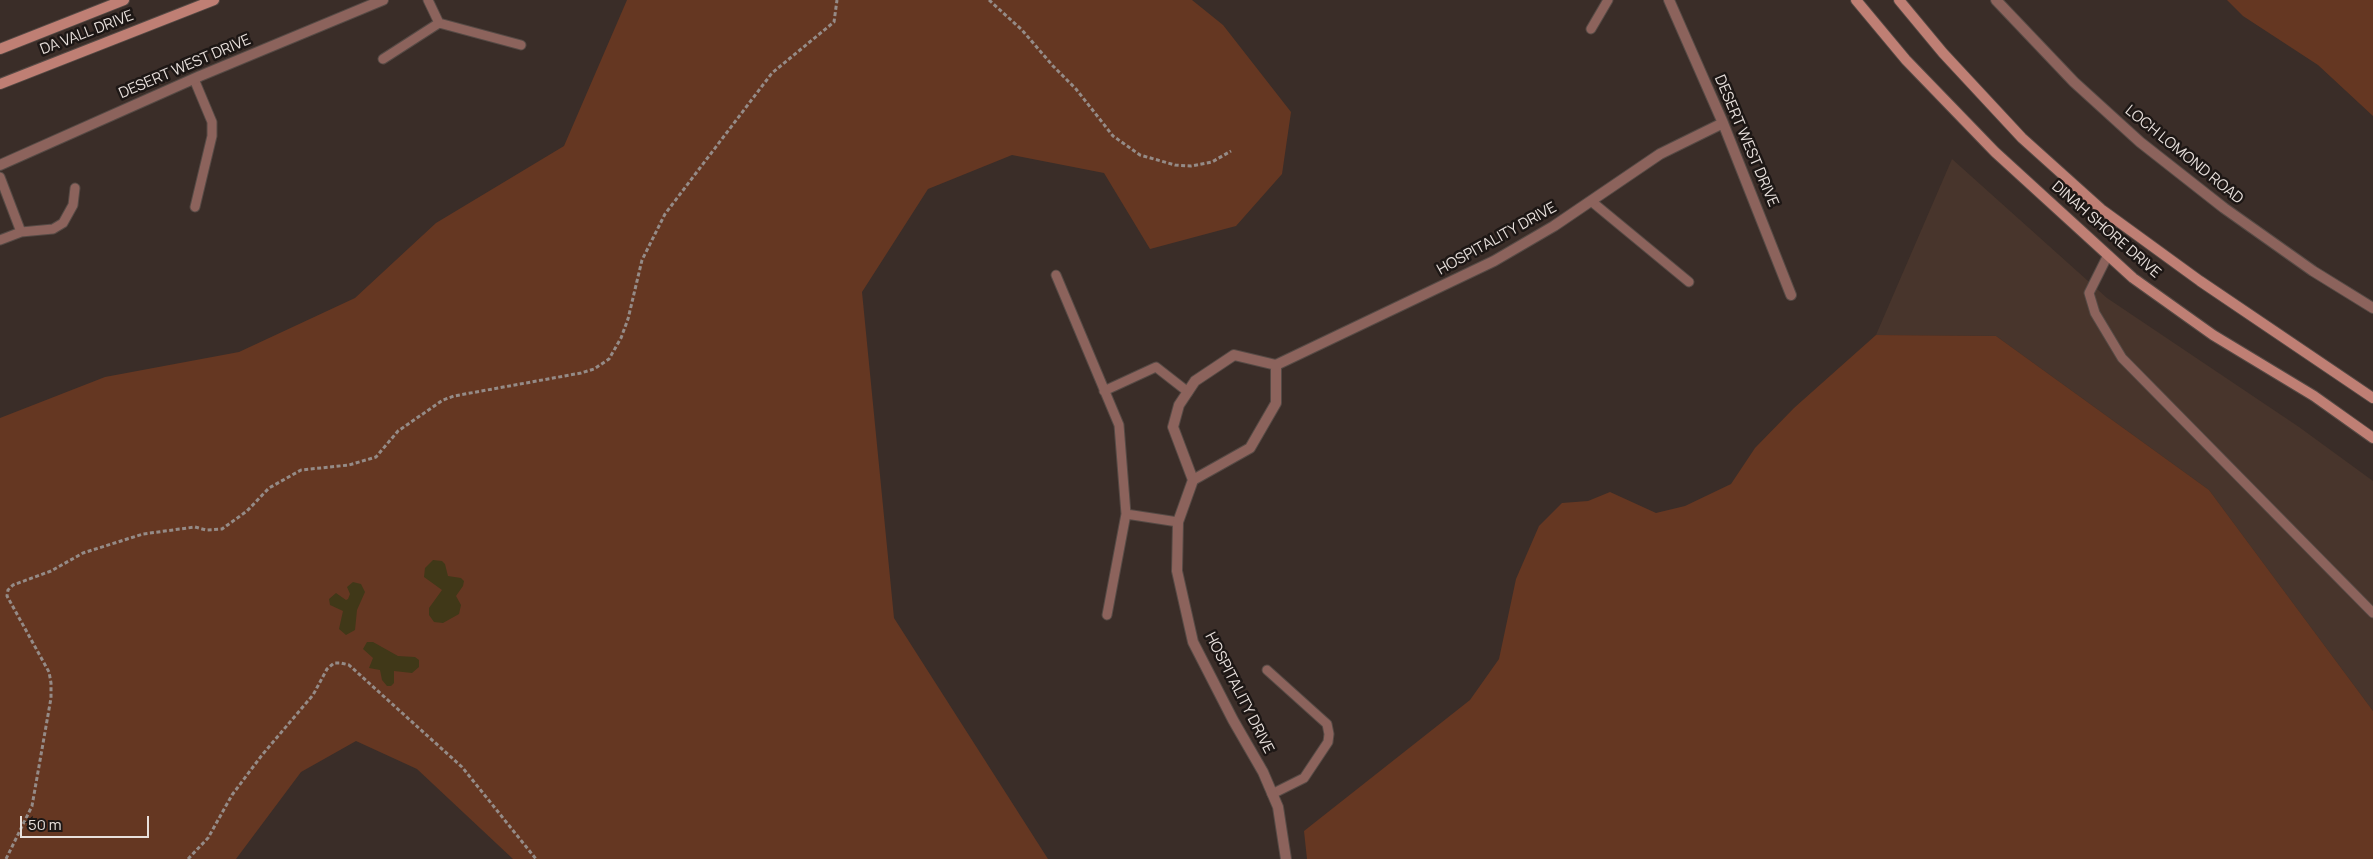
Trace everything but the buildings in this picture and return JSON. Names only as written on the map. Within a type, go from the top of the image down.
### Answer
[{"type":"main road","name":"DA VALL DRIVE","points":[[0,49],[124,0]]},
{"type":"main road","name":"DA VALL DRIVE","points":[[0,84],[214,0]]},
{"type":"main road","name":"DINAH SHORE DRIVE","points":[[1856,0],[1906,60],[1995,152],[2134,278],[2213,335],[2314,396],[2373,438]]},
{"type":"main road","name":"DINAH SHORE DRIVE","points":[[1900,0],[1943,53],[2022,138],[2101,208],[2200,281],[2373,398]]},
{"type":"street","name":"DESERT WEST DRIVE","points":[[0,165],[194,79],[383,0]]},
{"type":"street","name":"DESERT WEST DRIVE","points":[[1670,0],[1723,123],[1791,295]]},
{"type":"street","name":"LOCH LOMOND ROAD","points":[[1996,0],[2074,82],[2140,142],[2224,208],[2313,271],[2373,308]]},
{"type":"street","name":"HOSPITALITY DRIVE","points":[[1276,365],[1494,261],[1554,226],[1660,154],[1723,123]]},
{"type":"street","points":[[1234,355],[1276,365],[1276,403],[1250,448],[1193,480],[1173,427],[1179,405],[1195,381],[1234,355]]},
{"type":"street","name":"HOSPITALITY DRIVE","points":[[1193,480],[1178,522],[1177,571],[1193,642],[1232,720],[1263,772],[1278,807],[1286,859]]},
{"type":"lane","points":[[428,0],[439,23]]},
{"type":"lane","points":[[1592,29],[1608,0]]},
{"type":"lane","points":[[383,59],[439,23],[522,45]]},
{"type":"lane","points":[[194,79],[212,122],[212,136],[195,207]]},
{"type":"lane","points":[[0,177],[21,232]]},
{"type":"lane","points":[[0,240],[21,232],[53,229],[63,223],[73,205],[75,188]]},
{"type":"lane","points":[[1591,201],[1689,282]]},
{"type":"lane","points":[[2108,255],[2089,292],[2095,313],[2122,358],[2373,613]]},
{"type":"lane","points":[[1056,275],[1119,425],[1126,514],[1107,615]]},
{"type":"lane","points":[[1104,391],[1156,367],[1188,392]]},
{"type":"lane","points":[[1126,514],[1178,522]]},
{"type":"lane","points":[[1267,670],[1326,724],[1329,734],[1328,742],[1304,778],[1272,794]]},
{"type":"path","points":[[6,859],[32,806],[52,683],[49,672],[7,596],[8,590],[13,585],[52,571],[84,553],[143,534],[195,527],[206,530],[222,529],[247,511],[268,488],[295,473],[317,467],[349,465],[376,457],[398,431],[443,400],[454,396],[581,373],[594,369],[609,359],[621,338],[628,319],[642,260],[665,214],[772,73],[834,22],[837,0]]},
{"type":"path","points":[[989,0],[1022,30],[1076,89],[1113,136],[1140,154],[1175,165],[1191,166],[1212,162],[1231,150]]},
{"type":"path","points":[[188,859],[208,838],[232,795],[262,754],[313,695],[327,669],[334,663],[349,665],[462,766],[536,859]]},
{"type":"shaded area","points":[[627,0],[1192,0],[1223,25],[1291,112],[1282,174],[1236,226],[1150,249],[1104,173],[1012,155],[928,189],[862,292],[894,618],[1048,859],[513,859],[417,769],[356,741],[301,772],[236,859],[0,859],[0,418],[105,377],[239,352],[355,298],[436,223],[564,146]]},
{"type":"shaded area","points":[[2227,0],[2373,0],[2373,116],[2318,65],[2243,16]]},
{"type":"shaded area","points":[[1952,159],[2107,298],[2299,427],[2373,481],[2373,711],[2209,490],[1996,336],[1876,335]]},
{"type":"shaded area","points":[[1876,335],[1996,336],[2209,490],[2373,711],[2373,859],[1307,859],[1304,831],[1470,700],[1499,659],[1516,579],[1539,526],[1562,503],[1588,501],[1610,492],[1656,513],[1685,506],[1731,484],[1755,448],[1794,408]]},
{"type":"sand","points":[[433,560],[442,561],[445,564],[448,576],[461,578],[464,581],[456,596],[461,605],[459,614],[443,623],[434,622],[429,615],[429,608],[442,590],[424,577],[425,568]]},
{"type":"sand","points":[[353,582],[361,584],[365,592],[357,610],[355,630],[346,635],[339,629],[343,611],[330,605],[329,599],[336,593],[346,600],[348,599],[350,594],[347,587]]},
{"type":"sand","points":[[367,642],[373,642],[398,656],[415,657],[419,660],[419,667],[412,673],[394,671],[394,683],[391,686],[387,686],[382,680],[380,670],[369,668],[373,658],[363,649]]}]
